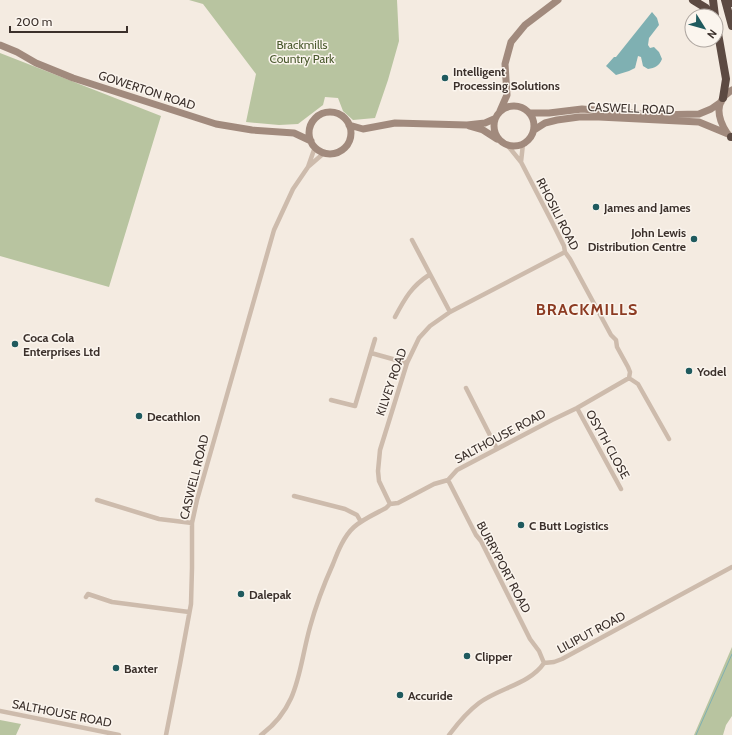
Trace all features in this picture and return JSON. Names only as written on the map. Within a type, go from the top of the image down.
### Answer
[{"type":"highway","points":[[693,0],[706,8]]},
{"type":"highway","points":[[725,0],[732,26]]},
{"type":"highway","points":[[719,48],[726,79],[722,100]]},
{"type":"street","points":[[349,125],[363,129],[395,123],[467,125],[485,123],[494,119],[500,111],[507,95],[504,64],[511,42],[525,25],[558,0]]},
{"type":"street","name":"GOWERTON ROAD","points":[[0,45],[17,52],[36,63],[73,78],[216,124],[252,130],[294,133],[310,127]]},
{"type":"street","points":[[506,87],[510,98],[515,105]]},
{"type":"street","name":"CASWELL ROAD","points":[[530,113],[549,113],[582,109],[654,115],[699,114],[712,109],[732,90]]},
{"type":"street","points":[[722,100],[719,113],[720,122],[731,136]]},
{"type":"street","points":[[467,125],[483,130],[508,146],[523,144],[532,136],[534,130],[533,118],[523,107],[515,105],[500,111]]},
{"type":"street","points":[[350,139],[349,125],[340,115],[330,113],[318,116],[310,127],[309,134],[313,144],[324,153],[331,154],[337,153],[347,145],[350,139],[363,129]]},
{"type":"street","name":"CASWELL ROAD","points":[[534,130],[545,123],[557,120],[579,117],[599,117],[699,122],[731,136]]},
{"type":"street","points":[[494,119],[494,131],[500,141]]},
{"type":"street","name":"GOWERTON ROAD","points":[[294,133],[313,144]]},
{"type":"street","name":"CASWELL ROAD","points":[[308,167],[313,144]]},
{"type":"street","points":[[521,162],[523,144]]},
{"type":"street","name":"RHOSILI ROAD","points":[[508,146],[521,162],[564,246],[565,252],[570,258],[611,335],[616,340],[617,347],[630,372],[629,378],[638,384],[669,439]]},
{"type":"street","name":"CASWELL ROAD","points":[[166,735],[189,612],[192,568],[192,523],[197,500],[274,230],[291,194],[308,167],[324,153]]},
{"type":"street","points":[[412,240],[429,275],[450,312]]},
{"type":"street","name":"KILVEY ROAD","points":[[390,504],[379,481],[378,471],[380,450],[407,363],[419,338],[430,326],[450,312],[565,252]]},
{"type":"street","points":[[395,317],[405,299],[417,283],[429,275]]},
{"type":"street","points":[[331,400],[355,406],[375,339]]},
{"type":"street","points":[[371,353],[407,363]]},
{"type":"street","name":"SALTHOUSE ROAD","points":[[261,735],[280,717],[290,701],[299,679],[310,626],[326,581],[343,542],[354,527],[386,508],[390,504],[398,502],[434,484],[448,480],[457,470],[577,408],[629,378]]},
{"type":"street","points":[[466,388],[497,449]]},
{"type":"street","name":"OSYTH CLOSE","points":[[577,408],[621,489]]},
{"type":"street","name":"BURRYPORT ROAD","points":[[448,480],[476,535],[481,541],[530,639],[539,651],[544,663]]},
{"type":"street","points":[[294,496],[345,509],[357,515],[361,522]]},
{"type":"street","points":[[97,500],[159,519],[192,523]]},
{"type":"street","name":"LILIPUT ROAD","points":[[449,735],[461,718],[479,703],[534,674],[544,663],[562,659],[732,567]]},
{"type":"street","points":[[86,597],[88,594],[112,602],[189,612]]},
{"type":"street","name":"SALTHOUSE ROAD","points":[[0,711],[120,735]]},
{"type":"green space","name":"Brackmills Country Park","points":[[189,0],[397,0],[399,41],[375,118],[353,120],[343,111],[338,98],[325,97],[323,105],[298,124],[279,125],[246,122],[256,74],[203,4]]},
{"type":"green space","points":[[0,53],[161,116],[109,287],[0,256]]},
{"type":"green space","points":[[732,647],[732,716],[726,725],[723,735],[694,735]]},
{"type":"green space","points":[[0,720],[21,724],[16,735],[0,735]]},
{"type":"water","points":[[652,12],[657,18],[659,25],[649,38],[648,45],[650,48],[654,47],[659,52],[662,59],[660,63],[653,68],[648,69],[643,66],[641,57],[638,56],[635,68],[616,75],[606,66],[614,57],[616,57]]},
{"type":"waterway","points":[[696,735],[732,654]]},
{"type":"place","name":"Intelligent Processing Solutions","points":[[445,78]]},
{"type":"place","name":"James and James","points":[[596,207]]},
{"type":"place","name":"John Lewis Distribution Centre","points":[[694,239]]},
{"type":"place","name":"Coca Cola Enterprises Ltd","points":[[15,344]]},
{"type":"place","name":"Yodel","points":[[689,371]]},
{"type":"place","name":"Decathlon","points":[[139,416]]},
{"type":"place","name":"C Butt Logistics","points":[[521,525]]},
{"type":"place","name":"Dalepak","points":[[241,594]]},
{"type":"place","name":"Clipper","points":[[467,656]]},
{"type":"place","name":"Baxter","points":[[116,668]]},
{"type":"place","name":"Accuride","points":[[400,695]]},
{"type":"district","name":"BRACKMILLS","points":[[587,309]]}]
